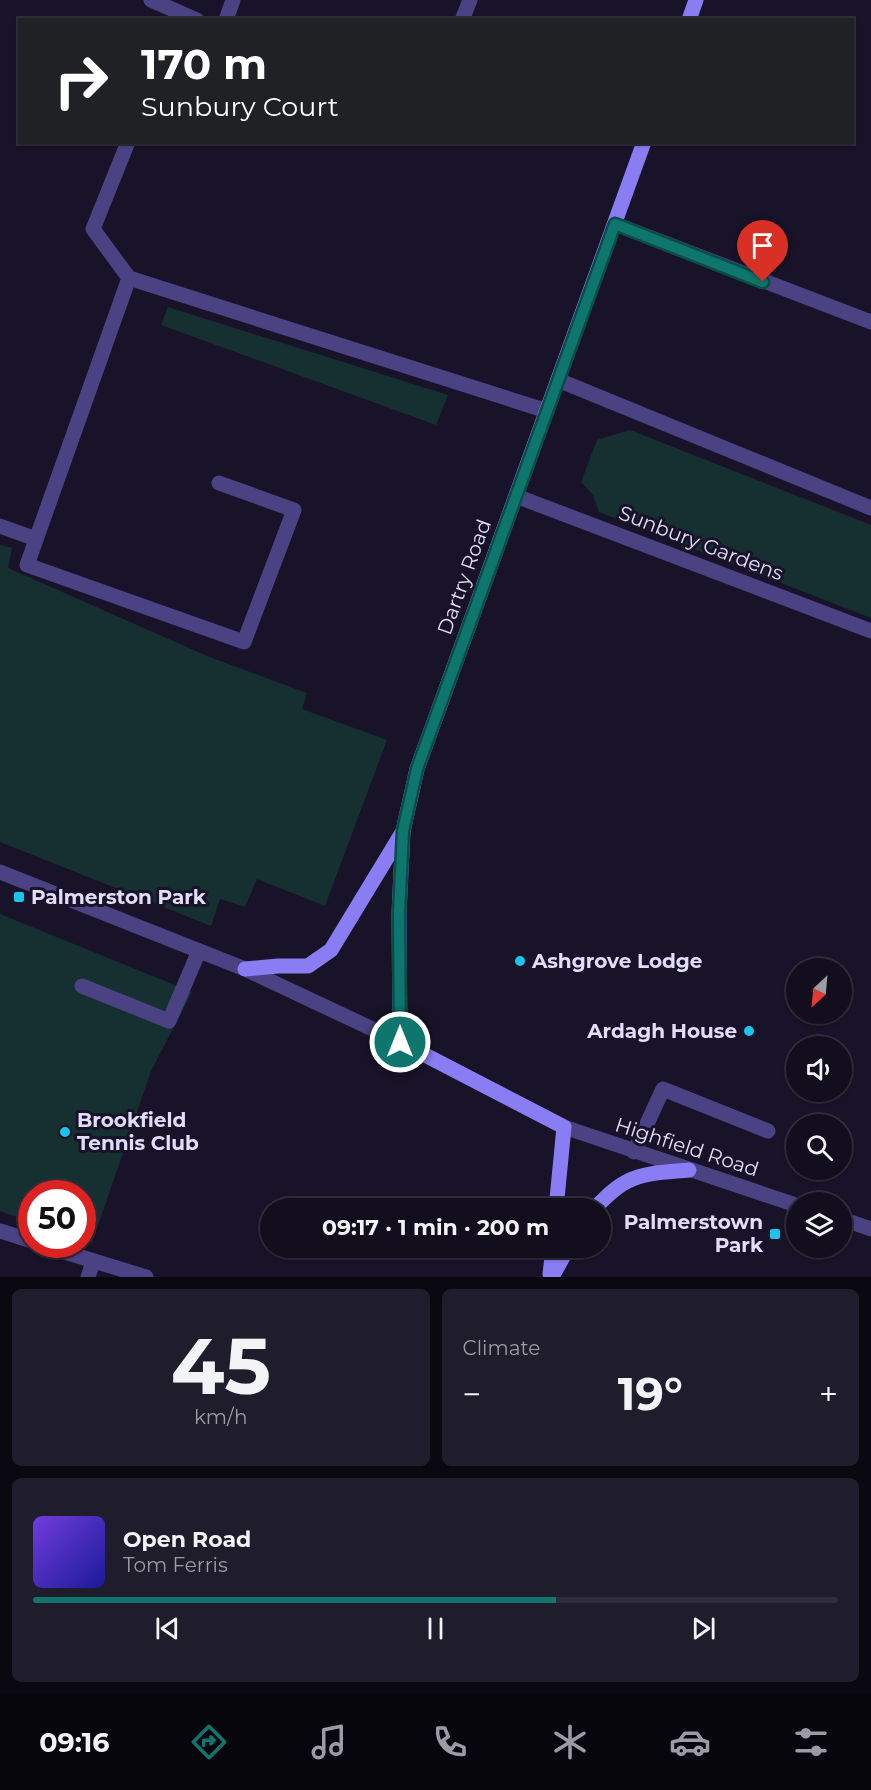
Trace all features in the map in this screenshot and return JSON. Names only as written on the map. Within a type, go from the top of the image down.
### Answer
[{"type":"main road","points":[[690,18],[696,0]]},
{"type":"main road","name":"Dartry Road","points":[[400,1042],[399,913],[403,831],[417,769],[643,144]]},
{"type":"main road","points":[[245,969],[308,966],[331,950],[403,831]]},
{"type":"main road","points":[[400,1042],[564,1127],[557,1198]]},
{"type":"main road","points":[[605,1198],[628,1180],[689,1170]]},
{"type":"main road","points":[[551,1277],[552,1258]]},
{"type":"main road","points":[[551,1277],[562,1258]]},
{"type":"street","points":[[151,0],[180,16]]},
{"type":"street","points":[[227,18],[234,0]]},
{"type":"street","points":[[463,18],[470,0]]},
{"type":"street","points":[[127,144],[93,229],[129,278],[547,411]]},
{"type":"street","points":[[615,224],[871,322]]},
{"type":"street","points":[[129,278],[27,565],[244,642],[294,510],[219,483]]},
{"type":"street","points":[[558,380],[871,508]]},
{"type":"street","name":"Sunbury Gardens","points":[[516,496],[871,632]]},
{"type":"street","points":[[0,526],[36,539]]},
{"type":"street","points":[[0,872],[245,969],[400,1042]]},
{"type":"street","points":[[82,986],[169,1021],[200,951]]},
{"type":"street","points":[[634,1152],[663,1089],[768,1131]]},
{"type":"street","name":"Highfield Road","points":[[564,1127],[786,1202]]},
{"type":"street","points":[[852,1222],[871,1229]]},
{"type":"street","points":[[0,1231],[18,1237]]},
{"type":"street","points":[[81,1258],[146,1277]]},
{"type":"street","points":[[88,1277],[93,1262]]},
{"type":"green space","points":[[168,307],[448,395],[436,425],[161,325]]},
{"type":"green space","points":[[630,430],[871,525],[871,618],[599,512],[593,495],[581,482],[597,440]]},
{"type":"green space","points":[[0,545],[12,548],[8,568],[207,656],[307,693],[302,709],[387,740],[325,906],[257,879],[245,907],[220,899],[211,926],[0,842]]},
{"type":"green space","name":"Brookfield Tennis Club","points":[[0,914],[192,992],[151,1071],[96,1231],[96,1180],[18,1180],[18,1217],[0,1211]]},
{"type":"place","name":"Palmerston Park","points":[[19,897]]},
{"type":"place","name":"Ashgrove Lodge","points":[[520,961]]},
{"type":"place","name":"Ardagh House","points":[[749,1031]]},
{"type":"place","name":"Brookfield Tennis Club","points":[[65,1132]]},
{"type":"place","name":"Palmerstown Park","points":[[775,1234]]},
{"type":"route","points":[[400,1042],[399,913],[403,831],[417,769],[615,224],[763,282]]}]
